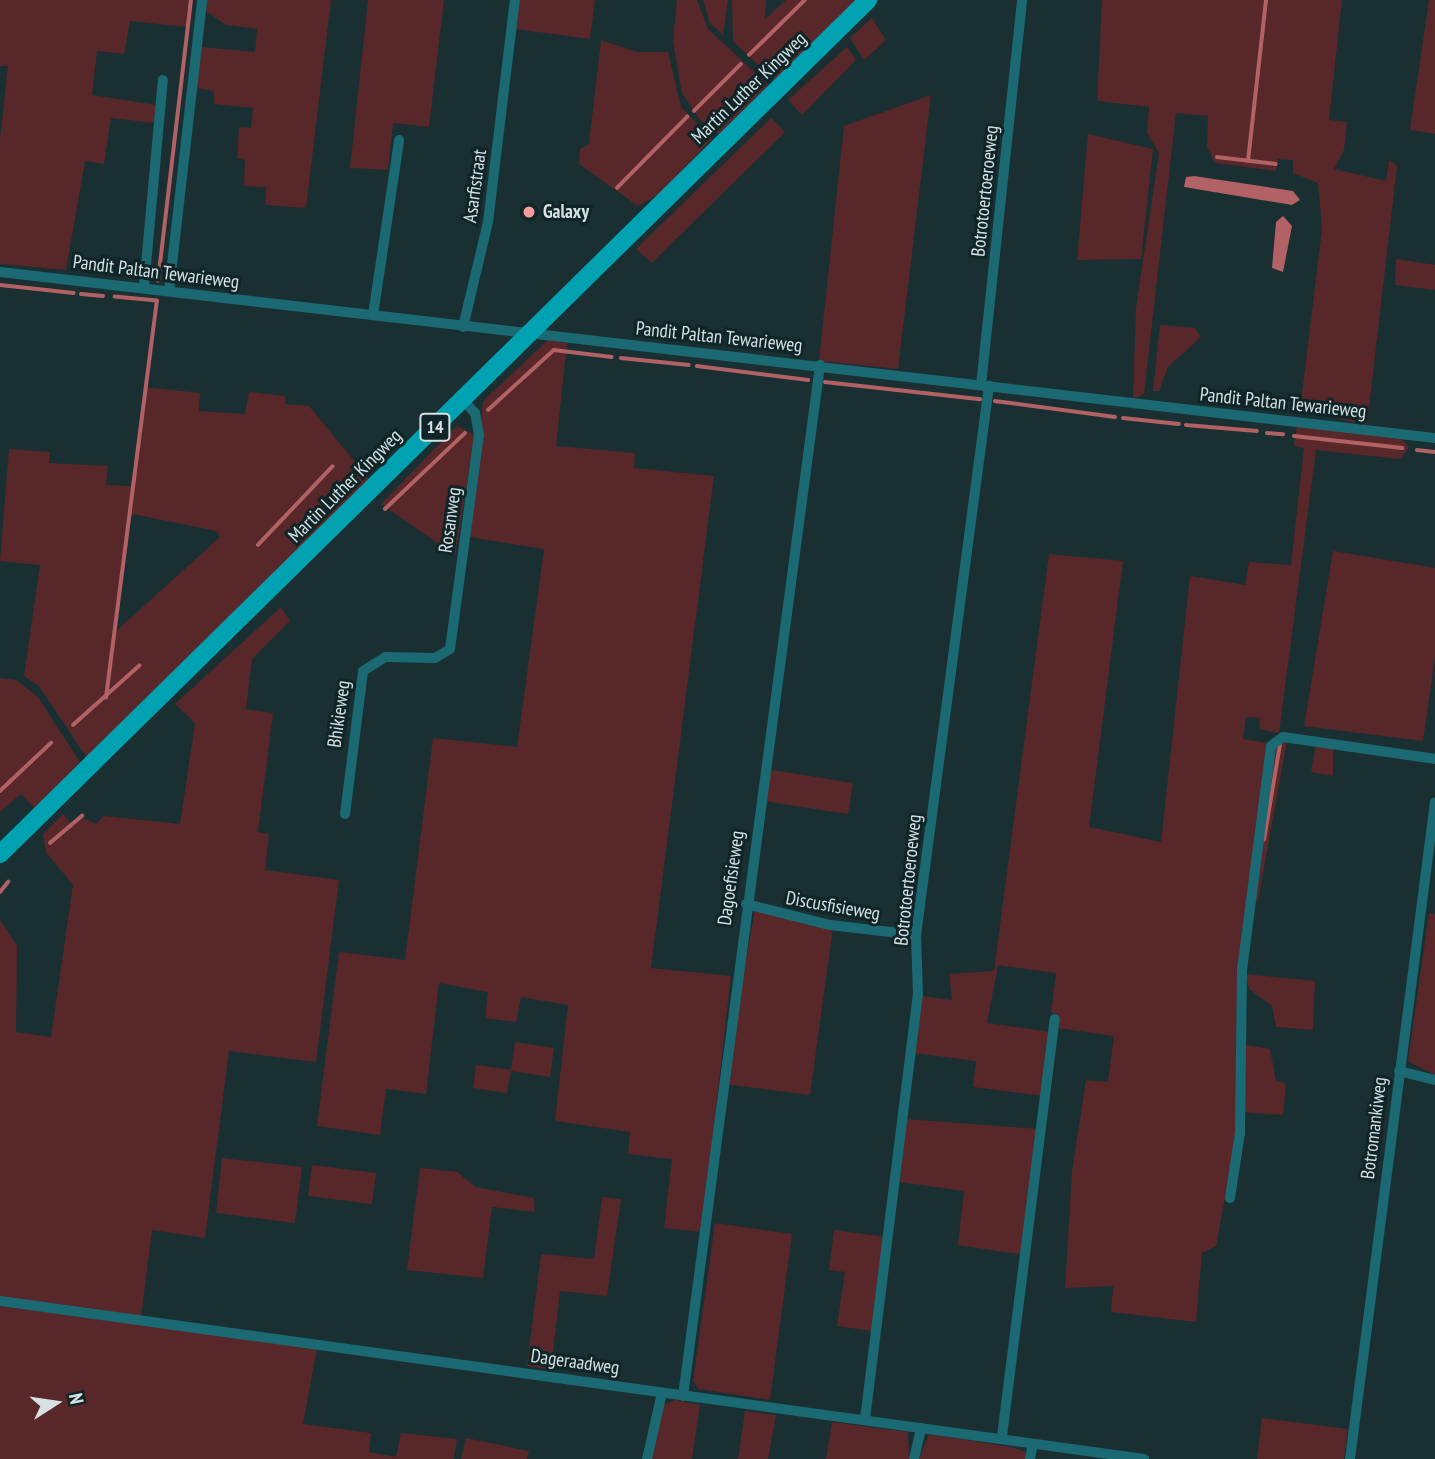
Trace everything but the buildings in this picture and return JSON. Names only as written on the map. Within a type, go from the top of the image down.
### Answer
[{"type":"main road","name":"Martin Luther Kingweg","points":[[0,854],[869,0]]},
{"type":"street","points":[[169,291],[202,0]]},
{"type":"street","name":"Asarfistraat","points":[[463,327],[488,222],[515,0]]},
{"type":"street","name":"Botrotoertoeroeweg","points":[[865,1419],[918,995],[916,935],[985,386],[1023,0]]},
{"type":"street","points":[[144,287],[163,80]]},
{"type":"street","points":[[373,315],[399,140]]},
{"type":"street","name":"Pandit Paltan Tewarieweg","points":[[0,272],[1435,438]]},
{"type":"street","name":"Dagoefisieweg","points":[[683,1396],[709,1231],[715,1131],[820,365]]},
{"type":"street","name":"Rosanweg","points":[[450,649],[479,435],[475,413],[463,400]]},
{"type":"street","name":"Bhikieweg","points":[[345,814],[363,671],[385,657],[435,658],[450,649]]},
{"type":"street","points":[[1230,1198],[1240,1133],[1242,970],[1270,746],[1283,737],[1435,758]]},
{"type":"street","name":"Botromankiweg","points":[[1350,1459],[1435,802]]},
{"type":"street","name":"Discusfisieweg","points":[[746,904],[830,925],[916,935]]},
{"type":"street","points":[[1002,1436],[1055,1019]]},
{"type":"street","points":[[1399,1071],[1435,1080]]},
{"type":"street","name":"Dageraadweg","points":[[0,1301],[683,1396],[921,1428],[1002,1436],[1033,1444],[1144,1459]]},
{"type":"street","points":[[647,1459],[662,1393]]},
{"type":"street","points":[[914,1459],[921,1428]]},
{"type":"street","points":[[1030,1459],[1033,1444]]},
{"type":"shaded area","points":[[0,0],[191,0],[188,27],[130,21],[124,54],[97,51],[92,95],[156,105],[154,123],[111,118],[104,164],[85,161],[66,270],[0,264],[0,140],[8,66],[0,66]]},
{"type":"shaded area","points":[[207,0],[331,0],[306,208],[265,205],[266,187],[244,186],[245,160],[237,158],[239,127],[251,128],[253,108],[214,104],[214,91],[197,88],[201,47],[255,52],[257,29],[226,25],[206,11]]},
{"type":"shaded area","points":[[368,0],[444,0],[429,127],[393,123],[388,170],[350,168]]},
{"type":"shaded area","points":[[519,0],[595,0],[590,39],[516,29]]},
{"type":"shaded area","points":[[677,0],[697,0],[708,29],[768,85],[719,134],[700,120],[682,93],[673,41]]},
{"type":"shaded area","points":[[703,0],[728,0],[723,35],[710,23]]},
{"type":"shaded area","points":[[732,0],[766,0],[765,19],[786,0],[856,0],[774,80],[733,41]]},
{"type":"shaded area","points":[[1102,0],[1342,0],[1329,120],[1347,122],[1344,150],[1334,169],[1386,181],[1389,160],[1397,166],[1367,425],[1300,410],[1322,229],[1318,183],[1293,173],[1293,160],[1278,159],[1276,171],[1215,163],[1207,147],[1208,116],[1176,113],[1144,394],[1133,399],[1136,308],[1159,153],[1147,133],[1149,107],[1097,101]]},
{"type":"shaded area","points":[[1429,0],[1435,0],[1435,134],[1410,130]]},
{"type":"shaded area","points":[[872,18],[886,40],[864,60],[850,38]]},
{"type":"shaded area","points":[[601,40],[637,52],[668,52],[681,107],[712,139],[658,195],[638,206],[579,164],[580,149],[589,144]]},
{"type":"shaded area","points":[[847,47],[856,60],[802,115],[788,100]]},
{"type":"shaded area","points":[[931,95],[898,369],[819,361],[844,126]]},
{"type":"shaded area","points":[[771,118],[785,132],[652,263],[636,249]]},
{"type":"shaded area","points":[[1088,134],[1153,149],[1141,259],[1077,260]]},
{"type":"shaded area","points":[[1186,177],[1293,191],[1300,200],[1292,205],[1184,187]]},
{"type":"shaded area","points":[[1283,216],[1292,226],[1283,272],[1272,268],[1276,222]]},
{"type":"shaded area","points":[[1396,259],[1435,265],[1435,290],[1395,285]]},
{"type":"shaded area","points":[[1160,325],[1195,328],[1201,337],[1168,367],[1159,391],[1153,391]]},
{"type":"shaded area","points":[[548,340],[567,343],[556,446],[635,453],[634,468],[714,476],[651,968],[731,976],[702,1232],[664,1228],[672,1159],[628,1154],[630,1132],[555,1121],[568,1005],[521,997],[516,1022],[485,1018],[488,992],[439,983],[426,1094],[386,1089],[380,1135],[317,1126],[339,952],[405,960],[433,738],[517,747],[544,549],[470,537],[483,401]]},
{"type":"shaded area","points":[[144,387],[200,393],[199,411],[245,414],[249,392],[285,396],[285,404],[309,406],[370,480],[87,758],[39,686],[24,676],[40,565],[0,561],[9,449],[50,452],[49,463],[108,466],[106,485],[131,486]],"holes":[[[128,513],[216,531],[220,537],[114,633]]]},
{"type":"shaded area","points":[[457,426],[475,435],[455,555],[381,504]]},
{"type":"shaded area","points":[[1297,426],[1401,438],[1409,447],[1400,459],[1316,450],[1279,733],[1259,729],[1260,718],[1246,717],[1243,739],[1268,743],[1236,1046],[1237,1134],[1216,1246],[1202,1253],[1196,1322],[1111,1312],[1113,1286],[1065,1288],[1072,1172],[1086,1080],[1108,1082],[1114,1036],[1057,1028],[1058,1014],[1051,1013],[1056,973],[998,965],[987,1023],[1051,1032],[1044,1096],[973,1087],[976,1061],[914,1053],[921,996],[952,1000],[949,974],[994,971],[1049,554],[1123,561],[1089,827],[1161,842],[1190,576],[1245,585],[1249,562],[1291,565],[1304,448],[1294,446]]},
{"type":"shaded area","points":[[1333,551],[1435,568],[1435,657],[1423,741],[1304,726]]},
{"type":"shaded area","points":[[281,607],[290,621],[252,659],[246,709],[273,713],[258,832],[269,834],[265,870],[339,880],[316,1062],[229,1051],[205,1238],[152,1230],[141,1317],[0,1297],[0,920],[17,946],[16,1032],[51,1037],[73,885],[46,852],[43,834],[63,814],[73,826],[83,818],[96,824],[104,816],[180,824],[195,723],[175,704]]},
{"type":"shaded area","points":[[0,678],[16,680],[37,696],[80,762],[35,809],[21,794],[0,812]]},
{"type":"shaded area","points":[[1287,741],[1258,901],[1253,901],[1273,746]]},
{"type":"shaded area","points":[[1316,745],[1333,749],[1333,776],[1311,772]]},
{"type":"shaded area","points":[[767,769],[853,783],[848,814],[762,801]]},
{"type":"shaded area","points":[[755,909],[833,928],[810,1095],[724,1084]]},
{"type":"shaded area","points":[[1429,913],[1435,914],[1435,1075],[1408,1061]]},
{"type":"shaded area","points":[[1245,974],[1315,981],[1313,1030],[1276,1027],[1272,1006],[1249,989]]},
{"type":"shaded area","points":[[515,1042],[554,1048],[550,1077],[511,1071],[507,1093],[473,1088],[476,1065],[511,1070]]},
{"type":"shaded area","points":[[1241,1044],[1270,1049],[1276,1081],[1286,1083],[1283,1115],[1243,1112]]},
{"type":"shaded area","points":[[905,1119],[1039,1129],[1025,1255],[958,1245],[964,1191],[900,1182]]},
{"type":"shaded area","points":[[222,1158],[302,1167],[295,1223],[216,1213]]},
{"type":"shaded area","points":[[312,1165],[376,1173],[372,1204],[308,1196]]},
{"type":"shaded area","points":[[420,1168],[457,1172],[476,1187],[534,1198],[535,1212],[492,1207],[483,1278],[407,1270]]},
{"type":"shaded area","points":[[602,1197],[621,1199],[607,1296],[560,1291],[551,1370],[527,1366],[541,1254],[594,1259]]},
{"type":"shaded area","points":[[715,1223],[792,1234],[770,1400],[699,1389],[693,1381]]},
{"type":"shaded area","points":[[834,1230],[886,1237],[872,1331],[837,1326],[845,1272],[829,1270]]},
{"type":"shaded area","points":[[0,1306],[317,1348],[303,1424],[371,1433],[369,1452],[396,1457],[401,1433],[457,1439],[454,1459],[0,1459]]},
{"type":"shaded area","points":[[675,1400],[700,1405],[692,1459],[651,1459],[663,1405]]},
{"type":"shaded area","points":[[745,1411],[776,1415],[768,1459],[738,1459]]},
{"type":"shaded area","points":[[1262,1418],[1348,1429],[1344,1459],[1257,1459]]},
{"type":"shaded area","points":[[832,1422],[908,1432],[909,1459],[826,1459]]},
{"type":"shaded area","points":[[929,1434],[1011,1447],[1026,1452],[1026,1459],[919,1459]]},
{"type":"shaded area","points":[[466,1438],[529,1451],[527,1459],[461,1459]]},
{"type":"waterway","points":[[158,281],[191,0]]},
{"type":"waterway","points":[[749,55],[805,0]]},
{"type":"waterway","points":[[1248,161],[1266,0]]},
{"type":"waterway","points":[[694,111],[741,64]]},
{"type":"waterway","points":[[617,188],[687,117]]},
{"type":"waterway","points":[[1217,157],[1276,164]]},
{"type":"waterway","points":[[0,285],[74,293]]},
{"type":"waterway","points":[[81,294],[103,296]]},
{"type":"waterway","points":[[106,698],[157,301],[115,297]]},
{"type":"waterway","points":[[488,410],[554,350],[612,357]]},
{"type":"waterway","points":[[621,358],[689,365]]},
{"type":"waterway","points":[[697,366],[808,380]]},
{"type":"waterway","points":[[825,382],[980,399]]},
{"type":"waterway","points":[[995,401],[1115,417]]},
{"type":"waterway","points":[[1123,418],[1179,424]]},
{"type":"waterway","points":[[1186,425],[1257,431]]},
{"type":"waterway","points":[[385,509],[465,433]]},
{"type":"waterway","points":[[1267,433],[1283,434]]},
{"type":"waterway","points":[[1294,436],[1402,448]]},
{"type":"waterway","points":[[1417,450],[1435,452]]},
{"type":"waterway","points":[[258,545],[332,467]]},
{"type":"waterway","points":[[73,725],[139,666]]},
{"type":"waterway","points":[[0,791],[51,743]]},
{"type":"waterway","points":[[1264,840],[1280,744]]},
{"type":"waterway","points":[[50,843],[82,816]]},
{"type":"waterway","points":[[0,892],[8,882]]},
{"type":"place","name":"Galaxy","points":[[529,212]]}]
